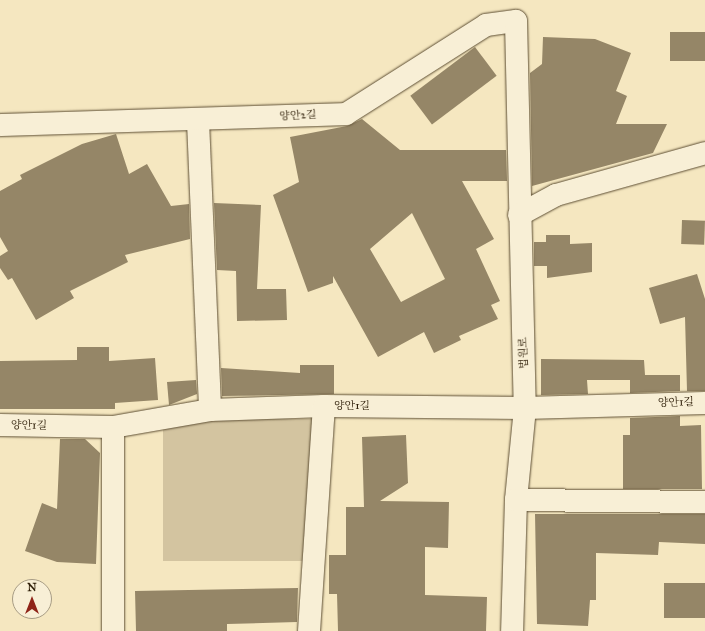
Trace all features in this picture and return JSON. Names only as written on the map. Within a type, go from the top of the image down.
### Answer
[{"type":"street","name":"양안2길","points":[[0,125],[198,121],[346,114],[486,25],[516,21],[515,74]]},
{"type":"street","name":"법원로","points":[[512,631],[516,500],[525,408],[515,74]]},
{"type":"street","points":[[198,121],[210,410]]},
{"type":"street","points":[[519,215],[556,195],[705,153]]},
{"type":"street","name":"양안1길","points":[[0,425],[113,427],[210,410],[324,406],[525,408],[705,403]]},
{"type":"street","points":[[309,631],[324,406]]},
{"type":"street","points":[[113,427],[113,631]]},
{"type":"street","points":[[516,500],[705,502]]},
{"type":"shaded area","points":[[163,419],[312,419],[312,561],[163,561]]},
{"type":"building","points":[[670,32],[705,32],[705,61],[670,61]]},
{"type":"building","points":[[543,37],[595,39],[631,53],[616,91],[627,96],[616,124],[667,124],[653,153],[532,186],[530,73],[542,64]]},
{"type":"building","points":[[475,47],[497,76],[432,124],[410,96]]},
{"type":"building","points":[[362,119],[400,150],[506,150],[507,181],[462,181],[494,239],[476,249],[500,301],[491,305],[498,319],[459,336],[461,340],[434,353],[424,332],[378,357],[333,276],[333,283],[308,292],[273,195],[299,182],[290,137],[347,126]],"holes":[[[412,213],[445,279],[401,302],[370,249]]]},
{"type":"building","points":[[116,134],[129,174],[147,164],[171,206],[189,204],[190,239],[125,255],[128,262],[70,291],[74,298],[36,320],[12,278],[8,280],[0,268],[0,256],[8,251],[0,237],[0,191],[22,179],[20,175],[82,144]]},
{"type":"building","points":[[214,203],[261,205],[257,289],[286,289],[287,320],[237,321],[236,271],[217,270]]},
{"type":"building","points":[[682,220],[705,221],[704,245],[681,244]]},
{"type":"building","points":[[546,235],[570,235],[570,244],[592,243],[592,272],[547,278],[547,266],[534,266],[534,242],[546,242]]},
{"type":"building","points":[[697,274],[705,299],[705,391],[687,391],[685,317],[660,324],[649,288]]},
{"type":"building","points":[[77,347],[109,347],[109,361],[155,358],[158,400],[115,403],[115,409],[0,409],[0,361],[77,360]]},
{"type":"building","points":[[541,359],[644,360],[645,375],[680,375],[680,391],[630,393],[630,380],[587,380],[588,394],[541,395]]},
{"type":"building","points":[[300,365],[334,365],[334,394],[222,396],[221,368],[300,373]]},
{"type":"building","points":[[196,380],[197,394],[169,405],[167,382]]},
{"type":"building","points":[[680,416],[680,426],[701,425],[702,489],[623,489],[623,435],[630,435],[630,418]]},
{"type":"building","points":[[406,435],[408,483],[380,501],[449,502],[448,548],[425,547],[425,595],[487,597],[486,631],[338,631],[337,594],[329,594],[329,555],[346,555],[346,507],[364,507],[362,437]]},
{"type":"building","points":[[60,439],[85,439],[100,453],[96,564],[57,562],[25,551],[42,503],[57,509]]},
{"type":"building","points":[[535,514],[705,514],[705,544],[659,542],[658,555],[596,553],[596,600],[590,600],[588,626],[537,624]]},
{"type":"building","points":[[664,583],[705,583],[705,618],[664,618]]},
{"type":"building","points":[[298,588],[297,622],[227,624],[227,631],[136,631],[135,591]]}]
